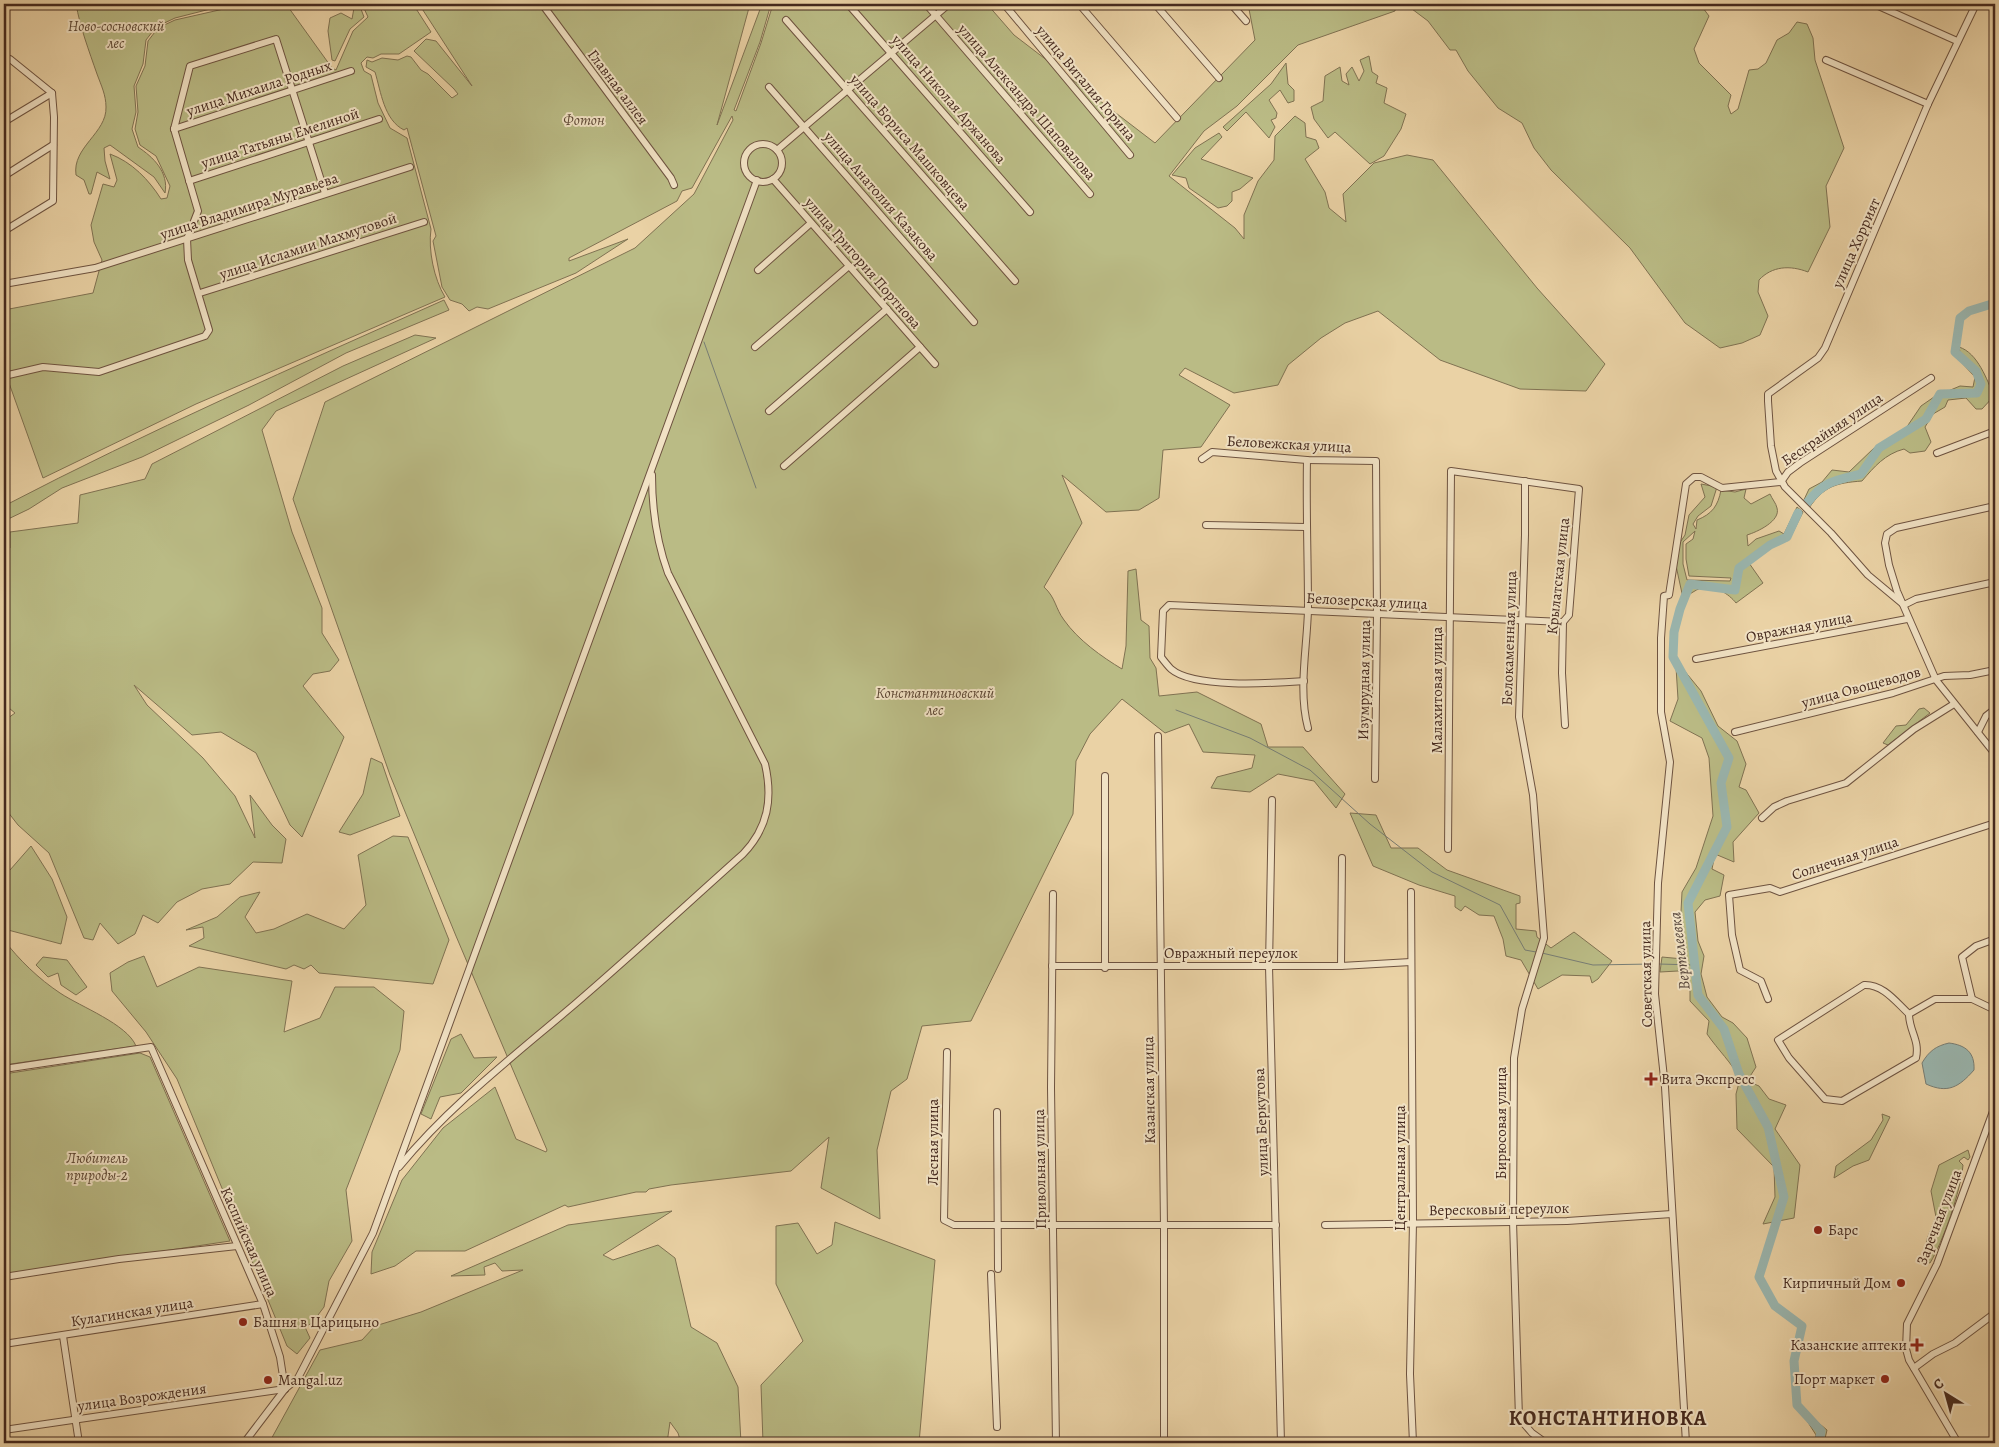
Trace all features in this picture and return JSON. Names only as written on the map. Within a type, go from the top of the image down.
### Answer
[{"type":"street","name":"Главная аллея","points":[[542,4],[666,170],[674,185]]},
{"type":"street","name":"улица Николая Аржанова","points":[[848,4],[1030,212]]},
{"type":"street","name":"улица Александра Шаповалова","points":[[926,4],[1090,194]]},
{"type":"street","points":[[777,150],[949,4]]},
{"type":"street","name":"улица Виталия Горина","points":[[1004,4],[1130,155]]},
{"type":"street","points":[[1079,4],[1177,118]]},
{"type":"street","points":[[1155,4],[1219,78]]},
{"type":"street","points":[[1231,4],[1246,21]]},
{"type":"street","points":[[1874,4],[1957,41]]},
{"type":"street","name":"улица Хоррият","points":[[1781,482],[1770,446],[1768,394],[1818,358],[1825,348],[1928,104],[1976,4]]},
{"type":"street","name":"улица Бориса Машковцева","points":[[786,20],[1015,281]]},
{"type":"street","points":[[4,376],[43,367],[99,372],[205,336],[209,330],[200,294],[188,260],[187,239],[198,211],[174,129],[190,66],[276,39],[325,193]]},
{"type":"street","points":[[1826,60],[1928,104]]},
{"type":"street","points":[[4,231],[53,201],[54,117],[52,93],[7,61]]},
{"type":"street","name":"улица Михаила Родных","points":[[174,129],[351,71]]},
{"type":"street","name":"улица Анатолия Казакова","points":[[769,87],[974,322]]},
{"type":"street","points":[[4,122],[52,93]]},
{"type":"street","name":"улица Татьяны Емелиной","points":[[190,181],[379,119]]},
{"type":"street","points":[[767,144],[777,150],[782,162],[782,168],[773,179],[763,182],[757,180],[746,169],[748,153],[756,145],[767,144]]},
{"type":"street","points":[[4,176],[53,145]]},
{"type":"street","name":"улица Владимира Муравьева","points":[[4,284],[95,268],[410,167]]},
{"type":"street","name":"улица Григория Портнова","points":[[773,179],[935,364]]},
{"type":"street","points":[[244,1443],[284,1389],[298,1378],[373,1233],[757,180]]},
{"type":"street","name":"улица Исламии Махмутовой","points":[[200,294],[424,222]]},
{"type":"street","points":[[758,270],[811,223]]},
{"type":"street","points":[[755,347],[849,266]]},
{"type":"street","points":[[769,411],[887,309]]},
{"type":"street","points":[[784,466],[920,347]]},
{"type":"street","name":"Бескрайняя улица","points":[[1664,596],[1669,595],[1686,484],[1690,480],[1694,477],[1701,477],[1722,488],[1781,482],[1788,472],[1806,458],[1931,378]]},
{"type":"street","points":[[1937,453],[1995,431]]},
{"type":"street","name":"Беловежская улица","points":[[1202,458],[1212,452],[1307,460],[1376,461]]},
{"type":"street","points":[[1307,460],[1305,526],[1308,610],[1303,712],[1308,728]]},
{"type":"street","name":"Изумрудная улица","points":[[1375,779],[1378,615],[1376,461]]},
{"type":"street","points":[[395,1172],[423,1138],[467,1096],[587,994],[743,854],[756,840],[765,820],[769,780],[765,764],[672,581],[658,546],[654,523],[652,471]]},
{"type":"street","name":"Малахитовая улица","points":[[1448,849],[1451,471],[1524,481]]},
{"type":"street","name":"Крылатская улица","points":[[1524,481],[1579,489],[1569,615],[1563,622],[1562,673],[1565,725]]},
{"type":"street","name":"Белокаменная улица","points":[[1524,481],[1525,535],[1519,717],[1533,795]]},
{"type":"street","points":[[1781,482],[1791,495],[1830,533],[1868,575],[1904,605]]},
{"type":"street","points":[[1995,506],[1896,528],[1887,534],[1886,543],[1889,565],[1897,592],[1936,680],[1995,754]]},
{"type":"street","points":[[1206,524],[1305,526]]},
{"type":"street","points":[[1904,605],[1916,599],[1995,582]]},
{"type":"street","name":"Советская улица","points":[[1664,596],[1661,638],[1660,712],[1670,762],[1658,883],[1655,994],[1665,1090],[1686,1443]]},
{"type":"street","name":"Белозерская улица","points":[[1304,681],[1222,683],[1199,680],[1171,670],[1160,657],[1163,611],[1169,605],[1563,622]]},
{"type":"street","name":"Овражная улица","points":[[1696,659],[1908,619]]},
{"type":"street","name":"улица Овощеводов","points":[[1734,732],[1893,693],[1944,676],[1970,675],[1995,670]]},
{"type":"street","points":[[1762,818],[1774,807],[1787,801],[1846,782],[1914,729],[1954,704]]},
{"type":"street","points":[[1978,732],[1986,716],[1995,709]]},
{"type":"street","name":"Казанская улица","points":[[1158,736],[1159,966],[1164,1226],[1164,1443]]},
{"type":"street","points":[[1105,776],[1105,968]]},
{"type":"street","name":"Бирюсовая улица","points":[[1533,795],[1544,938],[1522,1009],[1514,1058],[1513,1221],[1519,1418],[1532,1433],[1546,1443]]},
{"type":"street","name":"улица Беркутова","points":[[1272,800],[1269,966],[1281,1443]]},
{"type":"street","name":"Солнечная улица","points":[[1768,998],[1761,981],[1740,970],[1732,935],[1729,895],[1770,888],[1780,892],[1995,823]]},
{"type":"street","points":[[1342,858],[1342,966]]},
{"type":"street","name":"Центральная улица","points":[[1410,892],[1413,1222],[1410,1374],[1413,1443]]},
{"type":"street","name":"Привольная улица","points":[[1053,894],[1056,1443]]},
{"type":"street","points":[[1972,999],[1962,957],[1976,946],[1995,939]]},
{"type":"street","name":"Овражный переулок","points":[[1052,966],[1105,968],[1159,966],[1342,966],[1411,962]]},
{"type":"street","points":[[1875,984],[1909,1014],[1909,1025],[1918,1044],[1916,1058],[1842,1101],[1825,1100],[1789,1058],[1778,1040],[1864,985],[1875,984]]},
{"type":"street","points":[[1909,1014],[1935,999],[1972,999],[1995,1010]]},
{"type":"street","name":"Каспийская улица","points":[[4,1069],[151,1047],[263,1304],[280,1358],[284,1389]]},
{"type":"street","name":"Лесная улица","points":[[947,1052],[944,1220],[954,1225],[998,1226]]},
{"type":"street","name":"Заречная улица","points":[[1958,1443],[1914,1368],[1906,1349],[1908,1324],[1937,1264],[1995,1106]]},
{"type":"street","points":[[997,1112],[998,1268]]},
{"type":"street","name":"Вересковый переулок","points":[[1325,1225],[1413,1222],[1567,1221],[1672,1214]]},
{"type":"street","points":[[998,1226],[1054,1224],[1164,1226],[1216,1224],[1276,1225]]},
{"type":"street","points":[[4,1277],[119,1259],[237,1246]]},
{"type":"street","points":[[991,1274],[996,1426]]},
{"type":"street","name":"Кулагинская улица","points":[[4,1344],[263,1304]]},
{"type":"street","points":[[1914,1368],[1933,1354],[1955,1343],[1995,1312]]},
{"type":"street","points":[[63,1336],[80,1443]]},
{"type":"street","name":"улица Возрождения","points":[[4,1430],[284,1389]]},
{"type":"green space","name":"Ново-сосновский лес","points":[[76,4],[230,4],[175,18],[156,27],[146,40],[143,64],[134,86],[136,112],[132,129],[138,147],[159,166],[165,178],[165,193],[154,177],[110,145],[104,148],[110,179],[97,172],[91,194],[89,194],[84,180],[76,175],[76,165],[79,156],[101,125],[105,116],[106,103],[85,39]]},
{"type":"green space","points":[[234,4],[286,4],[332,68],[336,70],[353,31],[368,17],[362,4],[413,4],[431,32],[399,54],[381,54],[373,58],[367,57],[361,63],[364,71],[371,75],[378,103],[390,128],[407,138],[431,229],[430,246],[433,264],[445,297],[196,404],[43,478],[4,369],[4,310],[93,293],[102,260],[94,242],[91,225],[103,184],[114,187],[117,180],[110,154],[118,157],[139,172],[161,199],[167,198],[170,186],[156,156],[140,145],[135,129],[138,112],[136,86],[145,66],[148,41],[158,28],[175,20],[228,8]]},
{"type":"green space","points":[[349,4],[359,4],[364,17],[350,29],[335,61],[332,60],[328,31],[330,18],[341,13],[352,19],[354,8]]},
{"type":"green space","points":[[419,4],[750,4],[717,125],[762,4],[771,4],[760,42],[734,110],[736,111],[761,43],[773,4],[987,4],[1014,35],[1155,143],[1255,40],[1248,4],[1396,4],[1395,11],[1298,45],[1237,106],[1204,131],[1169,176],[1235,228],[1244,239],[1244,215],[1258,181],[1274,160],[1275,136],[1295,116],[1305,123],[1306,137],[1316,140],[1319,148],[1305,159],[1325,192],[1329,208],[1346,222],[1343,194],[1374,163],[1407,155],[1433,160],[1537,288],[1605,364],[1586,391],[1520,389],[1440,360],[1378,311],[1345,323],[1321,338],[1288,365],[1278,385],[1234,393],[1185,368],[1179,375],[1230,405],[1201,447],[1163,450],[1159,498],[1139,510],[1106,512],[1062,475],[1082,523],[1044,587],[1051,595],[1061,616],[1076,634],[1091,648],[1122,669],[1126,646],[1128,571],[1136,569],[1141,620],[1149,626],[1150,658],[1156,668],[1159,696],[1197,692],[1261,724],[1268,747],[1303,747],[1345,794],[1336,808],[1314,781],[1278,774],[1250,792],[1211,788],[1217,777],[1252,768],[1255,755],[1203,752],[1189,724],[1165,733],[1122,699],[1090,734],[1076,761],[1073,814],[971,1021],[922,1026],[907,1079],[891,1091],[877,1150],[880,1219],[821,1188],[829,1137],[791,1171],[671,1185],[649,1189],[646,1192],[636,1192],[568,1207],[565,1205],[465,1251],[416,1251],[395,1266],[371,1274],[372,1252],[402,1180],[443,1128],[495,1087],[516,1139],[546,1152],[547,1150],[390,775],[293,499],[325,402],[635,248],[694,194],[733,120],[732,116],[692,188],[682,191],[677,201],[569,258],[569,261],[628,239],[576,273],[488,309],[477,307],[469,311],[462,304],[450,300],[442,287],[433,241],[436,236],[407,128],[404,130],[392,120],[384,105],[375,72],[366,67],[367,60],[372,62],[382,58],[398,60],[407,56],[411,57],[421,70],[428,74],[452,98],[458,94],[454,89],[414,51],[426,39],[436,41],[472,86]]},
{"type":"green space","points":[[1409,4],[1700,4],[1709,16],[1694,49],[1699,63],[1731,95],[1728,106],[1731,114],[1738,109],[1749,70],[1758,69],[1766,63],[1777,40],[1789,33],[1797,22],[1807,24],[1813,38],[1815,60],[1844,148],[1826,186],[1830,227],[1808,272],[1795,268],[1775,269],[1759,280],[1758,292],[1768,316],[1760,335],[1742,343],[1720,348],[1685,323],[1630,248],[1551,170],[1534,148],[1522,123],[1498,108],[1468,71],[1456,50],[1450,50],[1428,21],[1408,6]]},
{"type":"green space","points":[[1369,56],[1372,72],[1378,76],[1376,83],[1387,88],[1384,103],[1406,114],[1401,129],[1384,156],[1370,164],[1335,132],[1328,138],[1314,119],[1311,107],[1323,101],[1325,76],[1340,67],[1342,81],[1349,85],[1346,74],[1352,67],[1359,81],[1364,71],[1360,60]]},
{"type":"green space","points":[[1286,63],[1288,84],[1294,90],[1294,101],[1288,103],[1280,90],[1269,100],[1277,113],[1276,118],[1271,120],[1275,127],[1269,138],[1246,112],[1227,131],[1223,127],[1271,84]]},
{"type":"green space","points":[[1219,133],[1222,137],[1201,159],[1253,178],[1240,189],[1232,192],[1232,201],[1227,206],[1218,208],[1189,188],[1186,178],[1172,175],[1195,148]]},
{"type":"green space","points":[[444,300],[449,310],[346,353],[249,405],[142,457],[62,488],[29,509],[4,521],[4,506],[58,478],[333,349]]},
{"type":"green space","points":[[415,335],[436,338],[276,411],[262,430],[292,532],[322,608],[322,633],[339,660],[330,671],[313,674],[303,686],[344,737],[302,837],[290,825],[256,753],[221,732],[192,735],[134,685],[147,705],[203,758],[235,796],[255,838],[250,795],[272,825],[286,839],[282,863],[253,862],[230,884],[202,889],[177,902],[158,923],[143,915],[135,934],[118,944],[100,923],[93,940],[84,938],[49,853],[18,825],[4,807],[4,721],[15,713],[4,704],[4,553],[10,548],[10,532],[78,523],[80,495],[145,479],[152,464],[343,366]]},
{"type":"green space","points":[[1959,347],[1966,350],[1977,361],[1994,396],[1982,409],[1976,409],[1966,398],[1948,400],[1945,407],[1933,414],[1925,427],[1931,442],[1925,451],[1910,453],[1904,449],[1897,451],[1880,462],[1862,481],[1831,487],[1820,495],[1809,508],[1802,504],[1809,489],[1822,482],[1832,470],[1849,472],[1874,448],[1902,434],[1921,406],[1934,397],[1960,386],[1973,387],[1975,377],[1962,363]]},
{"type":"green space","points":[[1701,484],[1717,487],[1711,506],[1698,516],[1693,524],[1696,529],[1697,520],[1714,509],[1721,490],[1735,492],[1746,489],[1744,498],[1751,504],[1770,494],[1776,504],[1777,513],[1772,521],[1762,529],[1747,535],[1748,546],[1756,539],[1779,531],[1784,534],[1797,507],[1803,512],[1789,540],[1763,550],[1749,563],[1763,583],[1736,603],[1725,593],[1711,587],[1701,588],[1683,598],[1675,561],[1679,544],[1685,535],[1689,515],[1705,497]],"holes":[[[1695,531],[1693,539],[1686,544],[1689,576],[1731,578],[1730,581],[1687,580],[1683,564],[1683,542]]]},
{"type":"green space","points":[[1676,667],[1683,669],[1701,691],[1718,726],[1737,741],[1746,764],[1739,787],[1746,790],[1759,813],[1733,842],[1734,862],[1715,854],[1712,869],[1724,875],[1720,896],[1705,900],[1695,912],[1698,941],[1704,956],[1701,974],[1707,997],[1722,1017],[1733,1023],[1747,1038],[1756,1067],[1747,1081],[1759,1086],[1769,1099],[1786,1105],[1775,1129],[1800,1165],[1794,1218],[1763,1224],[1775,1197],[1774,1167],[1737,1129],[1736,1094],[1740,1079],[1707,1034],[1709,1021],[1690,1001],[1690,982],[1678,971],[1660,972],[1662,957],[1683,959],[1680,931],[1682,892],[1696,868],[1713,816],[1709,758],[1702,738],[1670,721],[1678,699]]},
{"type":"green space","points":[[1924,708],[1930,713],[1888,745],[1883,743],[1896,726],[1906,725],[1919,709]]},
{"type":"green space","points":[[371,758],[382,763],[400,816],[350,835],[339,832],[363,794]]},
{"type":"green space","points":[[1350,813],[1376,815],[1391,848],[1418,848],[1447,870],[1520,896],[1520,903],[1516,904],[1516,929],[1536,931],[1537,937],[1551,948],[1574,932],[1612,961],[1598,979],[1592,983],[1590,976],[1562,975],[1538,989],[1521,960],[1506,956],[1503,939],[1494,916],[1479,915],[1465,906],[1461,911],[1455,907],[1455,896],[1419,885],[1373,866]]},
{"type":"green space","points":[[393,836],[408,837],[449,940],[433,984],[319,973],[311,965],[304,969],[294,965],[286,969],[189,946],[204,938],[203,927],[186,930],[217,917],[240,897],[260,892],[245,917],[256,933],[274,929],[307,914],[344,929],[366,905],[358,855]]},
{"type":"green space","points":[[31,846],[52,879],[67,917],[61,944],[8,930],[4,923],[4,871],[10,870]]},
{"type":"green space","points":[[4,940],[44,982],[114,1023],[131,1038],[136,1046],[4,1065]]},
{"type":"green space","points":[[144,956],[157,987],[199,967],[292,981],[284,1032],[320,1018],[335,987],[374,987],[404,1011],[400,1050],[346,1190],[352,1241],[329,1281],[324,1307],[312,1323],[305,1327],[310,1338],[297,1354],[287,1346],[177,1079],[146,1032],[112,991],[110,973],[128,962]]},
{"type":"green space","points":[[43,957],[67,960],[87,987],[76,995],[61,985],[58,973],[48,977],[36,965]]},
{"type":"green space","points":[[461,1034],[474,1058],[497,1057],[461,1093],[440,1097],[431,1119],[421,1114],[451,1039]]},
{"type":"green space","name":"Любитель природы-2","points":[[140,1053],[150,1057],[230,1241],[4,1275],[4,1074]]},
{"type":"green space","points":[[1882,1114],[1890,1117],[1869,1160],[1853,1166],[1834,1178],[1836,1166],[1871,1140],[1883,1120]]},
{"type":"green space","points":[[1968,1150],[1970,1157],[1968,1160],[1964,1157],[1959,1161],[1963,1165],[1962,1176],[1946,1229],[1930,1263],[1924,1261],[1927,1239],[1936,1217],[1931,1191],[1939,1165]]},
{"type":"green space","points":[[672,1211],[603,1255],[613,1260],[658,1245],[675,1258],[691,1327],[717,1343],[738,1387],[741,1443],[681,1443],[678,1433],[670,1422],[667,1443],[269,1443],[320,1350],[362,1340],[375,1326],[421,1312],[523,1270],[502,1271],[495,1263],[484,1267],[485,1275],[451,1276],[568,1225]]},
{"type":"green space","points":[[835,1222],[935,1260],[919,1443],[763,1443],[761,1385],[803,1341],[776,1284],[776,1226],[798,1223],[817,1254],[832,1245]]},
{"type":"green space","points":[[1797,1405],[1827,1430],[1824,1443],[1815,1443],[1816,1435]]},
{"type":"water","points":[[1949,1043],[1968,1050],[1973,1058],[1974,1070],[1963,1081],[1953,1087],[1941,1088],[1926,1084],[1922,1063],[1933,1050]]},
{"type":"waterway","name":"Вертелеевка","points":[[1807,503],[1819,490],[1831,482],[1861,474],[1879,448],[1926,419],[1940,394],[1977,393],[1981,384],[1976,371],[1955,352],[1960,318],[1969,311],[1995,303]]},
{"type":"waterway","points":[[704,342],[756,488]]},
{"type":"waterway","name":"Вертелеевка","points":[[1798,513],[1787,537],[1770,545],[1739,568],[1735,590],[1690,584],[1680,609],[1674,632],[1673,657],[1729,758],[1721,783],[1727,827],[1688,903],[1698,995],[1724,1029],[1739,1074],[1768,1127],[1784,1197],[1759,1277],[1775,1306],[1802,1326],[1794,1361],[1797,1405],[1821,1431],[1819,1443]]},
{"type":"waterway","points":[[1176,710],[1250,738],[1310,770],[1370,824],[1432,872],[1500,905],[1525,950],[1536,952]]},
{"type":"waterway","points":[[1542,953],[1593,965],[1652,964]]},
{"type":"waterway","points":[[1658,964],[1695,965]]},
{"type":"place","name":"Вита Экспресс","points":[[1651,1079]]},
{"type":"place","name":"Барс","points":[[1818,1230]]},
{"type":"place","name":"Кирпичный Дом","points":[[1901,1283]]},
{"type":"place","name":"Башня в Царицыно","points":[[243,1322]]},
{"type":"place","name":"Казанские аптеки","points":[[1917,1345]]},
{"type":"place","name":"Порт маркет","points":[[1885,1379]]},
{"type":"place","name":"Mangal.uz","points":[[268,1380]]},
{"type":"district","name":"КОНСТАНТИНОВКА","points":[[1608,1418]]},
{"type":"park label","name":"Фотон","points":[[584,120]]},
{"type":"park label","name":"Константиновский лес","points":[[935,702]]}]
